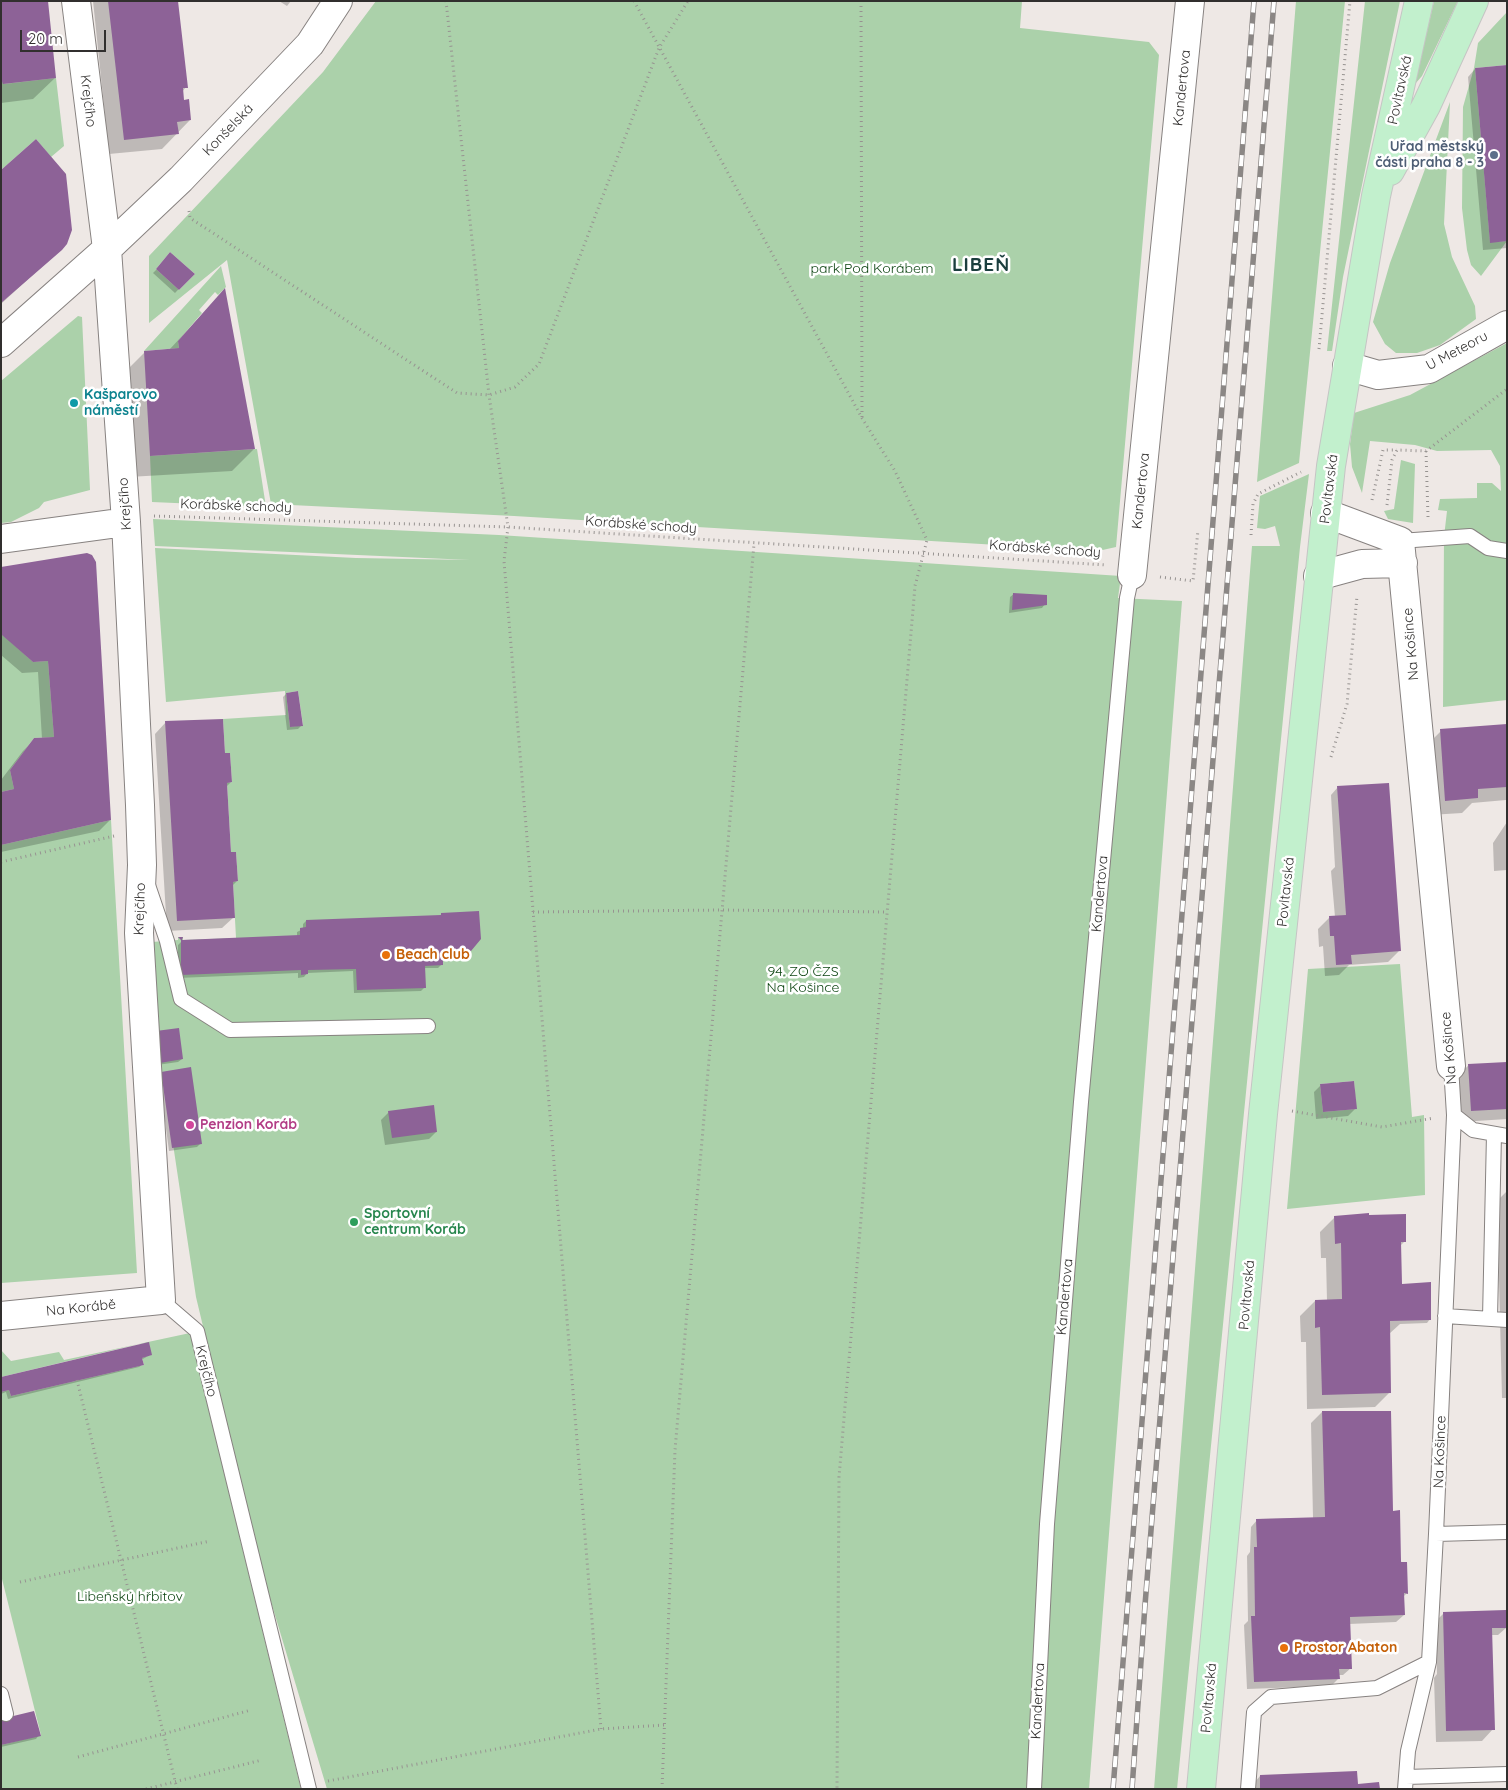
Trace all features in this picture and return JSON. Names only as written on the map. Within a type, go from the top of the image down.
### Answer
[{"type":"main road","name":"Povltavská","points":[[1200,1789],[1263,1114],[1325,513],[1347,366],[1376,196],[1419,1]]},
{"type":"main road","points":[[1376,196],[1426,106],[1474,1]]},
{"type":"street","name":"Krejčího","points":[[76,1],[107,249],[136,520],[142,865],[139,933],[161,1300]]},
{"type":"street","name":"Konšelská","points":[[107,249],[180,179],[310,44],[338,1]]},
{"type":"street","name":"Kandertova","points":[[1144,576],[1190,1]]},
{"type":"street","points":[[1,343],[107,249]]},
{"type":"street","name":"U Meteoru","points":[[1347,366],[1378,374],[1429,369],[1507,324]]},
{"type":"street","points":[[1325,513],[1401,552]]},
{"type":"street","points":[[1,539],[136,520]]},
{"type":"street","points":[[1318,576],[1401,552]]},
{"type":"street","name":"Na Košince","points":[[1401,552],[1451,1066]]},
{"type":"street","name":"Na Korábě","points":[[1,1316],[161,1300]]},
{"type":"lane","points":[[1401,552],[1429,538],[1470,536],[1488,548],[1507,551]]},
{"type":"lane","name":"Kandertova","points":[[1034,1789],[1048,1514],[1082,1092],[1127,598],[1144,576]]},
{"type":"lane","points":[[142,865],[168,941],[181,999],[230,1030],[428,1026]]},
{"type":"lane","name":"Na Košince","points":[[1405,1783],[1408,1751],[1429,1662],[1454,1115],[1451,1066]]},
{"type":"lane","points":[[1454,1115],[1473,1130],[1500,1135],[1490,1318]]},
{"type":"lane","name":"Krejčího","points":[[161,1300],[197,1331],[308,1787]]},
{"type":"lane","points":[[1445,1316],[1507,1320]]},
{"type":"lane","points":[[1436,1534],[1507,1532]]},
{"type":"lane","points":[[1248,1789],[1254,1712],[1271,1697],[1377,1688],[1429,1662]]},
{"type":"lane","points":[[1,1694],[6,1714]]},
{"type":"lane","points":[[1405,1783],[1507,1774]]},
{"type":"path","points":[[446,1],[489,395],[508,526],[504,560],[601,1729]]},
{"type":"path","points":[[634,1],[862,418],[895,471],[927,540],[915,586],[839,1477],[837,1789]]},
{"type":"path","points":[[181,213],[187,206],[190,218],[457,393],[489,395],[515,387],[539,364],[659,48],[688,1]]},
{"type":"path","points":[[862,1],[862,418]]},
{"type":"path","points":[[1318,359],[1350,1]]},
{"type":"path","points":[[1370,506],[1382,450],[1426,451],[1507,389]]},
{"type":"path","points":[[1387,505],[1392,460],[1396,450]]},
{"type":"path","points":[[1426,451],[1429,538]]},
{"type":"path","points":[[1251,535],[1253,504],[1258,494],[1308,469],[1331,466]]},
{"type":"path","name":"Korábské schody","points":[[136,520],[160,514],[508,526],[754,544],[923,552],[1112,566],[1144,576],[1193,580],[1198,530]]},
{"type":"path","points":[[662,1789],[675,1450],[754,544]]},
{"type":"path","points":[[1,862],[120,834]]},
{"type":"path","points":[[533,912],[722,910],[887,912]]},
{"type":"path","points":[[1285,1110],[1382,1127],[1454,1115]]},
{"type":"path","points":[[77,1380],[177,1789]]},
{"type":"path","points":[[20,1582],[210,1542]]},
{"type":"path","points":[[78,1757],[251,1710]]},
{"type":"path","points":[[308,1787],[601,1729],[664,1726]]},
{"type":"path","points":[[146,1789],[262,1760]]},
{"type":"green space","name":"park Pod Korábem","points":[[376,1],[1022,1],[1020,28],[1149,42],[1159,55],[1116,547],[1098,551],[514,516],[271,504],[227,260],[149,323],[149,256],[323,72]],"holes":[[[170,252],[195,274],[179,290],[156,269]]]},
{"type":"green space","points":[[1296,1],[1345,1],[1299,463],[1257,482]]},
{"type":"green space","points":[[1365,1],[1400,1],[1343,277],[1332,351],[1327,351]]},
{"type":"green space","points":[[1434,1],[1458,1],[1422,76],[1415,84]]},
{"type":"green space","points":[[1507,12],[1507,65],[1475,68],[1490,242],[1507,241],[1481,276],[1471,265],[1467,250],[1462,208],[1463,107],[1474,68],[1478,43]]},
{"type":"green space","points":[[56,78],[64,146],[51,157],[36,139],[1,170],[1,79],[4,84]]},
{"type":"green space","points":[[1450,102],[1444,224],[1452,257],[1475,306],[1476,319],[1440,345],[1417,353],[1396,353],[1385,344],[1373,322],[1390,263]]},
{"type":"green space","points":[[221,266],[226,287],[218,295],[215,292],[199,310],[202,313],[178,341],[179,348],[144,351]]},
{"type":"green space","points":[[78,316],[82,317],[90,490],[44,502],[39,508],[11,522],[1,523],[1,381]]},
{"type":"green space","points":[[1507,343],[1507,700],[1443,707],[1444,537],[1447,511],[1438,510],[1440,499],[1477,498],[1477,483],[1492,483],[1501,491],[1500,466],[1491,450],[1437,451],[1415,445],[1370,441],[1362,493],[1352,467],[1350,444],[1354,413],[1410,395]]},
{"type":"green space","points":[[257,449],[266,507],[152,502],[150,456]]},
{"type":"green space","points":[[1401,460],[1415,464],[1413,523],[1388,519],[1384,511],[1394,509]]},
{"type":"green space","points":[[1309,474],[1300,547],[1177,1789],[1154,1789],[1252,546],[1280,546],[1275,526],[1265,529],[1257,528],[1260,496]]},
{"type":"green space","name":"94. ZO ČZS Na Košince","points":[[153,519],[499,535],[1121,576],[1118,598],[1182,601],[1089,1789],[327,1789],[260,1565],[196,1297],[156,1031],[152,942],[178,940],[178,937],[183,937],[183,940],[236,938],[233,882],[238,881],[236,852],[231,852],[227,783],[232,782],[230,753],[225,753],[223,719],[286,715],[285,691],[166,702],[155,548],[356,558],[470,560],[155,546]],"holes":[[[298,691],[303,725],[290,727],[286,693]]]},
{"type":"green space","points":[[1,633],[33,662],[48,661],[54,737],[34,738],[10,770],[14,789],[1,792]]},
{"type":"green space","points":[[111,820],[137,1273],[1,1283],[1,845]]},
{"type":"green space","points":[[1400,964],[1412,1117],[1424,1115],[1425,1195],[1287,1209],[1308,969]],"holes":[[[1354,1081],[1356,1109],[1323,1112],[1320,1084]]]},
{"type":"green space","name":"Libeňský hřbitov","points":[[190,1333],[301,1789],[1,1789],[1,1745],[41,1735],[1,1575],[1,1392],[9,1390],[11,1396],[144,1365],[142,1358],[151,1355],[149,1343],[139,1344],[1,1377],[1,1350],[11,1361],[59,1352],[64,1360]]},
{"type":"building","points":[[1,1],[48,1],[56,78],[3,84],[1,79]]},
{"type":"building","points":[[108,1],[178,1],[188,88],[183,88],[184,100],[189,99],[191,120],[177,122],[179,134],[124,140]]},
{"type":"building","name":"Uřad městský části praha 8 - 3","points":[[1507,65],[1507,241],[1490,243],[1475,68]]},
{"type":"building","points":[[36,139],[66,174],[72,230],[67,244],[62,250],[1,303],[1,170]]},
{"type":"building","points":[[170,252],[195,274],[179,290],[156,269]]},
{"type":"building","points":[[225,288],[255,449],[150,456],[144,351],[179,348],[178,341]]},
{"type":"building","points":[[87,553],[92,555],[96,562],[111,820],[1,845],[1,792],[14,789],[10,770],[34,738],[54,737],[48,661],[33,662],[2,635],[1,567]]},
{"type":"building","points":[[1013,593],[1047,595],[1047,605],[1012,610]]},
{"type":"building","points":[[298,691],[303,726],[290,727],[286,693]]},
{"type":"building","points":[[223,719],[225,753],[230,753],[232,782],[227,783],[231,852],[236,852],[238,881],[233,882],[235,918],[177,921],[165,721]]},
{"type":"building","points":[[1507,724],[1507,787],[1478,789],[1478,798],[1445,801],[1440,729]]},
{"type":"building","points":[[1389,783],[1401,951],[1351,955],[1352,964],[1336,965],[1334,936],[1330,936],[1329,916],[1346,915],[1337,786]]},
{"type":"building","points":[[479,911],[481,939],[471,951],[443,953],[443,965],[425,966],[426,988],[357,990],[356,969],[308,970],[308,974],[301,975],[301,970],[181,975],[181,940],[178,937],[183,937],[182,940],[300,935],[300,928],[306,927],[306,920],[441,915],[441,913]]},
{"type":"building","points":[[179,1028],[183,1059],[160,1063],[156,1031]]},
{"type":"building","points":[[1507,1062],[1507,1109],[1471,1111],[1468,1064]]},
{"type":"building","points":[[191,1067],[202,1144],[172,1148],[161,1072]]},
{"type":"building","points":[[1354,1081],[1357,1109],[1323,1112],[1320,1084]]},
{"type":"building","points":[[434,1105],[437,1132],[392,1138],[388,1111]]},
{"type":"building","points":[[1369,1213],[1369,1215],[1406,1214],[1406,1242],[1401,1242],[1402,1284],[1431,1282],[1431,1320],[1390,1321],[1391,1393],[1322,1395],[1320,1327],[1315,1328],[1315,1300],[1342,1299],[1341,1243],[1335,1244],[1334,1216]]},
{"type":"building","points":[[149,1342],[152,1355],[142,1358],[144,1365],[11,1396],[9,1390],[1,1392],[1,1377]]},
{"type":"building","points":[[1322,1411],[1391,1411],[1393,1511],[1400,1510],[1401,1562],[1407,1562],[1408,1594],[1404,1593],[1405,1615],[1350,1617],[1352,1669],[1339,1669],[1340,1679],[1254,1682],[1251,1616],[1255,1616],[1254,1547],[1257,1547],[1256,1519],[1325,1517]]},
{"type":"building","points":[[1506,1610],[1507,1628],[1492,1628],[1495,1730],[1446,1731],[1443,1612]]},
{"type":"building","points":[[34,1711],[41,1736],[1,1745],[1,1719]]},
{"type":"building","points":[[1357,1771],[1358,1784],[1379,1782],[1380,1789],[1260,1789],[1260,1775]]},
{"type":"railway","points":[[1113,1789],[1254,1]]},
{"type":"railway","points":[[1132,1789],[1145,1605],[1274,1]]},
{"type":"place","name":"Uřad městský části praha 8 - 3","points":[[1494,155]]},
{"type":"place","name":"Kašparovo náměstí","points":[[74,403]]},
{"type":"place","name":"Beach club","points":[[386,955]]},
{"type":"place","name":"Penzion Koráb","points":[[190,1125]]},
{"type":"place","name":"Sportovní centrum Koráb","points":[[354,1222]]},
{"type":"place","name":"Prostor Abaton","points":[[1284,1648]]},
{"type":"district","name":"LIBEŇ","points":[[981,265]]}]
